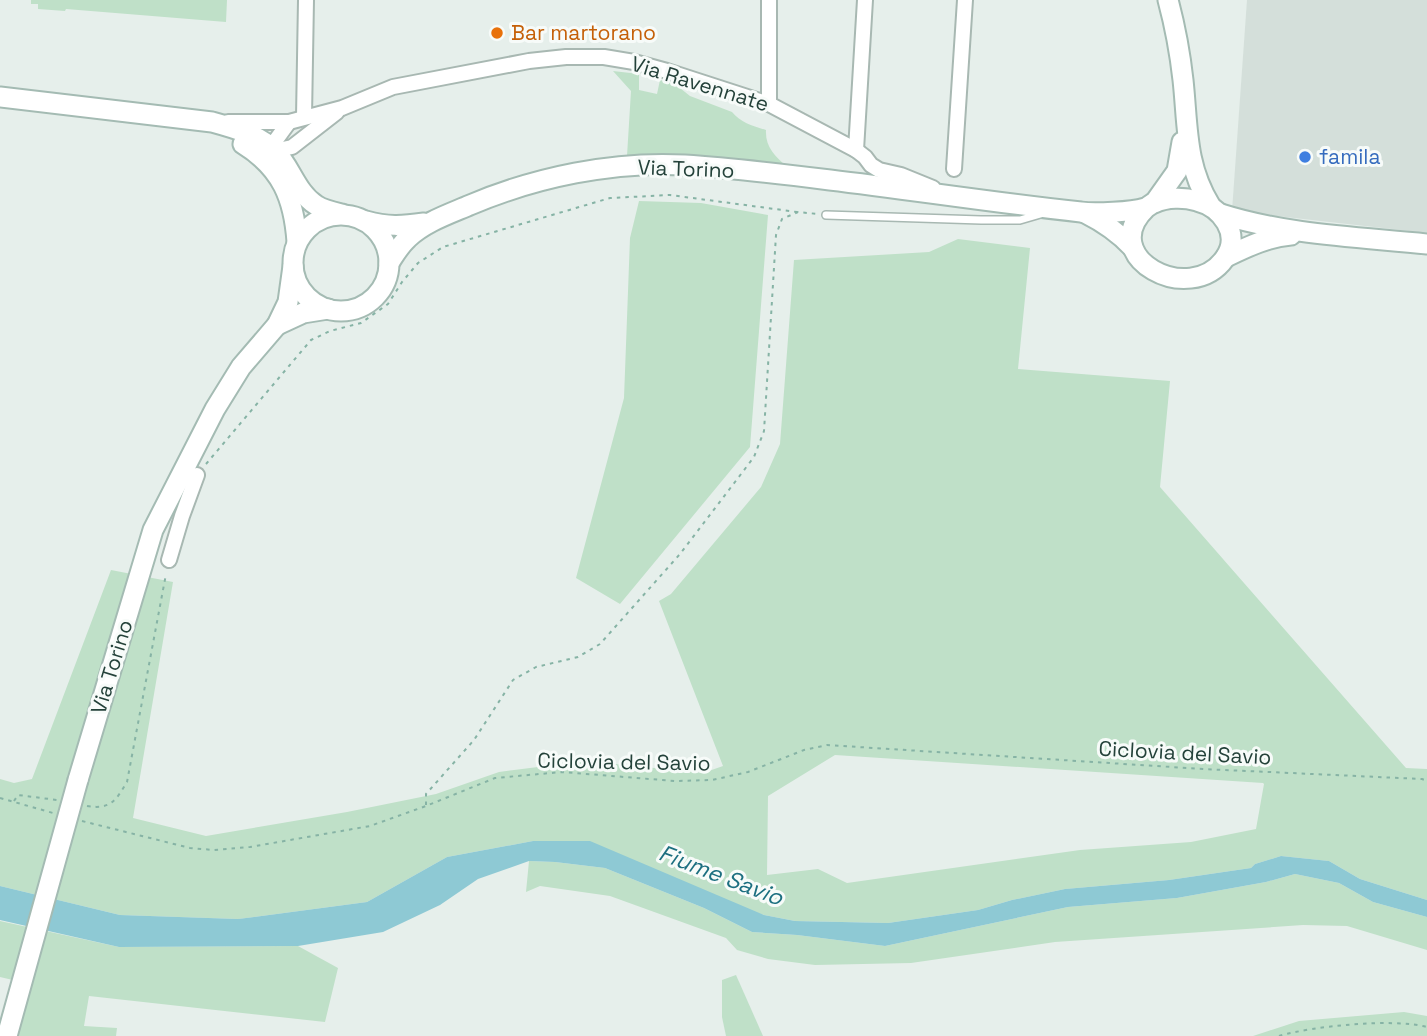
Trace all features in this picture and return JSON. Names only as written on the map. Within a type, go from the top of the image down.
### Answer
[{"type":"main road","points":[[1168,0],[1178,40],[1191,164],[1198,184],[1228,226],[1230,236],[1226,257]]},
{"type":"main road","name":"Via Ravennate","points":[[0,97],[212,122],[242,131],[292,174],[310,201],[318,207],[342,214]]},
{"type":"main road","name":"Via Ravennate","points":[[163,117],[220,133],[269,154],[288,195],[295,217],[297,242]]},
{"type":"main road","points":[[1186,117],[1177,172],[1150,205],[1137,216],[1132,226],[1132,247],[1147,267],[1171,278],[1186,278],[1215,269],[1226,257],[1268,239],[1317,233]]},
{"type":"main road","name":"Via Torino","points":[[389,264],[409,236],[432,221],[497,194],[555,178],[606,169],[684,165],[947,195]]},
{"type":"main road","name":"Via Ravennate","points":[[947,195],[1084,213],[1150,205]]},
{"type":"main road","points":[[1150,205],[1183,198],[1265,225],[1427,244]]},
{"type":"main road","name":"Via Ravennate","points":[[1084,213],[1120,234],[1132,247]]},
{"type":"main road","points":[[342,214],[366,221],[379,232],[387,247],[389,264],[382,288],[374,298],[353,310],[340,311],[314,303],[304,293],[296,281],[293,254],[305,230],[328,216],[342,214]]},
{"type":"main road","name":"Via Torino","points":[[366,221],[384,226],[402,226],[432,221]]},
{"type":"main road","name":"Via Torino","points":[[7,1036],[78,780],[153,530],[215,409],[241,367],[277,325],[288,302],[293,266]]},
{"type":"main road","name":"Via Torino","points":[[277,325],[303,313],[328,309]]},
{"type":"street","points":[[304,117],[306,0]]},
{"type":"street","points":[[769,0],[769,104]]},
{"type":"street","points":[[856,150],[865,0]]},
{"type":"street","points":[[954,169],[965,0]]},
{"type":"street","name":"Via Ravennate","points":[[212,122],[289,122],[342,108],[393,87],[460,73],[529,61],[604,57],[667,71],[769,104],[856,150],[879,170],[901,175],[947,195]]},
{"type":"street","name":"Via Ravennate","points":[[269,154],[292,147],[342,108]]},
{"type":"street","points":[[269,154],[289,122]]},
{"type":"street","points":[[292,174],[303,139]]},
{"type":"street","points":[[169,560],[197,475]]},
{"type":"street","points":[[173,490],[178,496],[182,516]]},
{"type":"lane","points":[[826,215],[1020,220],[1041,215],[1054,208]]},
{"type":"path","points":[[197,475],[311,340],[330,331],[361,323],[388,304],[418,263],[443,247],[610,198],[670,195],[826,215]]},
{"type":"path","points":[[426,806],[426,794],[474,740],[513,680],[536,667],[578,657],[600,644],[680,554],[754,457],[764,431],[776,234],[782,219],[798,212]]},
{"type":"path","points":[[84,805],[105,806],[115,801],[127,782],[169,560]]},
{"type":"path","name":"Ciclovia del Savio","points":[[78,820],[190,848],[214,850],[250,847],[370,826],[495,778],[562,772],[675,781],[712,780],[748,772],[804,750],[827,745],[1427,781]]},
{"type":"path","points":[[13,802],[18,795],[59,801]]},
{"type":"path","points":[[0,798],[52,813]]},
{"type":"path","points":[[1279,1036],[1358,1025],[1414,1023],[1427,1027]]},
{"type":"shaded area","points":[[1247,0],[1427,0],[1427,233],[1232,211]]},
{"type":"green space","points":[[31,0],[227,0],[226,22],[38,9],[38,4],[31,4]]},
{"type":"green space","points":[[613,71],[639,74],[639,90],[657,94],[660,80],[675,84],[690,96],[732,112],[743,121],[766,130],[769,146],[787,167],[662,154],[627,156],[631,91]]},
{"type":"green space","points":[[639,201],[701,203],[768,215],[750,447],[620,604],[576,578],[624,398],[630,238]]},
{"type":"green space","points":[[958,239],[1030,248],[1018,369],[1170,381],[1160,487],[1406,768],[1427,769],[1427,900],[1360,879],[1329,861],[1281,856],[1255,864],[1251,868],[1169,880],[1065,889],[978,910],[888,923],[795,921],[764,915],[533,841],[447,857],[367,902],[238,919],[120,915],[0,886],[0,779],[14,783],[32,779],[111,570],[173,582],[133,818],[206,836],[436,794],[499,772],[586,761],[703,773],[723,766],[659,601],[671,594],[761,487],[780,444],[794,260],[929,252]],"holes":[[[835,755],[1263,783],[1256,829],[1191,842],[1080,850],[847,883],[818,869],[767,875],[768,796]]]},
{"type":"green space","points":[[529,861],[605,868],[704,908],[752,932],[885,946],[1068,907],[1177,898],[1295,874],[1339,883],[1373,902],[1427,917],[1427,950],[1347,926],[1303,925],[1055,942],[911,963],[815,965],[768,959],[737,950],[726,938],[610,896],[540,886],[526,892]]},
{"type":"green space","points":[[0,921],[119,947],[298,946],[338,968],[325,1022],[89,996],[84,1026],[117,1028],[116,1036],[16,1036],[30,984],[0,977]]},
{"type":"green space","points":[[736,975],[763,1036],[726,1036],[722,1017],[722,980]]},
{"type":"green space","points":[[1404,1012],[1427,1016],[1427,1036],[1253,1036],[1299,1021]]},
{"type":"water","points":[[533,841],[590,841],[764,915],[795,921],[888,923],[978,910],[1065,889],[1169,880],[1251,868],[1255,864],[1281,856],[1329,861],[1360,879],[1427,900],[1427,917],[1373,902],[1339,883],[1295,874],[1177,898],[1068,907],[885,946],[752,932],[704,908],[605,868],[529,861],[478,879],[440,905],[383,932],[298,946],[119,947],[0,920],[0,886],[120,915],[238,919],[367,902],[447,857]]},
{"type":"place","name":"Bar martorano","points":[[497,33]]},
{"type":"place","name":"famila","points":[[1305,157]]},
{"type":"water label","name":"Fiume Savio","points":[[721,875]]}]
